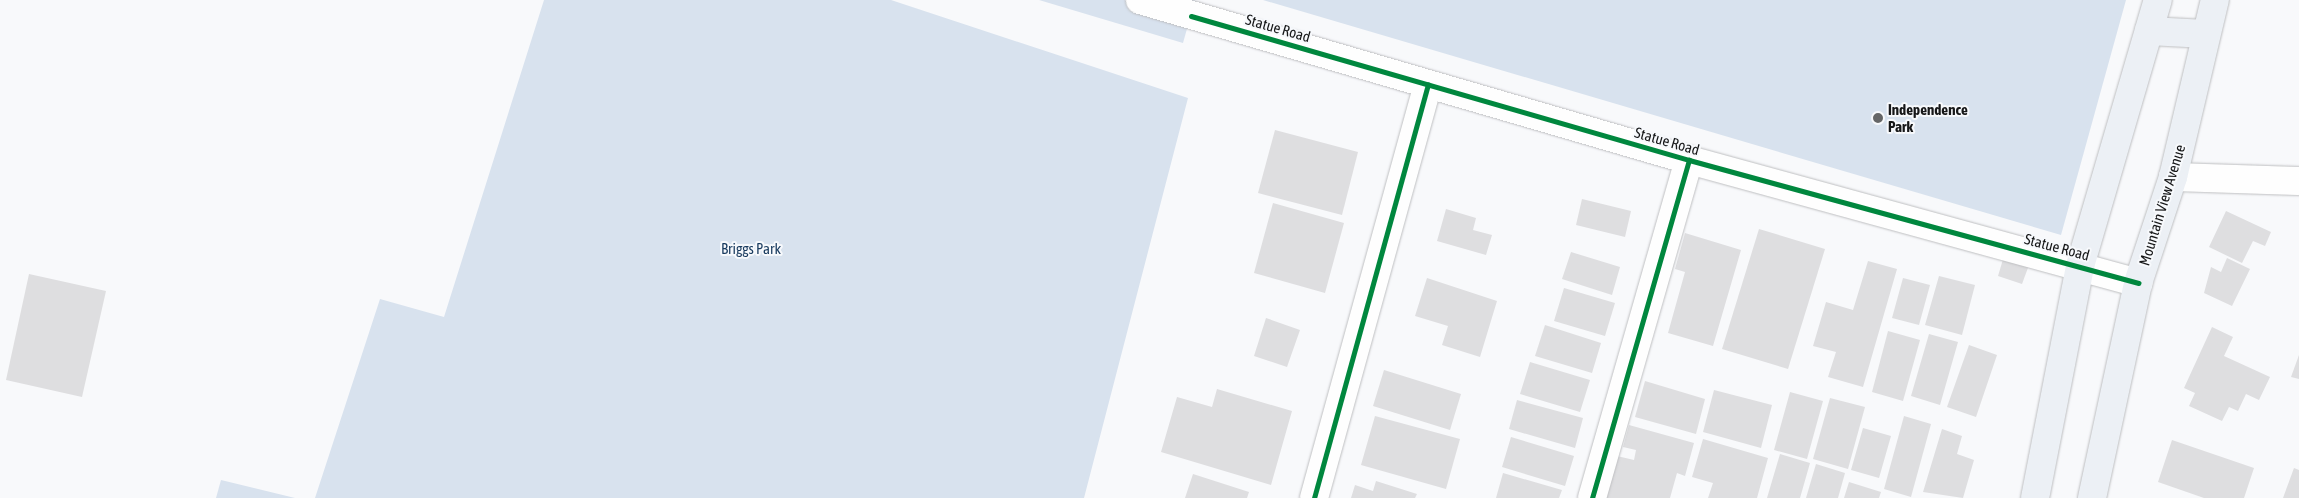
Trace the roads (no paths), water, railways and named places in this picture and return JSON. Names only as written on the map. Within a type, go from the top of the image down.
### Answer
[{"type":"main road","points":[[2035,498],[2080,266],[2158,0]]},
{"type":"main road","name":"Mountain View Avenue","points":[[2092,498],[2138,283],[2173,178],[2215,0]]},
{"type":"main road","points":[[2149,31],[2206,34]]},
{"type":"street","name":"Statue Road","points":[[1140,0],[1688,160],[2138,283]]},
{"type":"street","points":[[1314,498],[1428,84]]},
{"type":"street","points":[[1592,498],[1688,160]]},
{"type":"street","points":[[2173,178],[2299,181]]},
{"type":"place","name":"Independence Park","points":[[1878,118]]},
{"type":"park label","name":"Briggs Park","points":[[751,249]]}]
